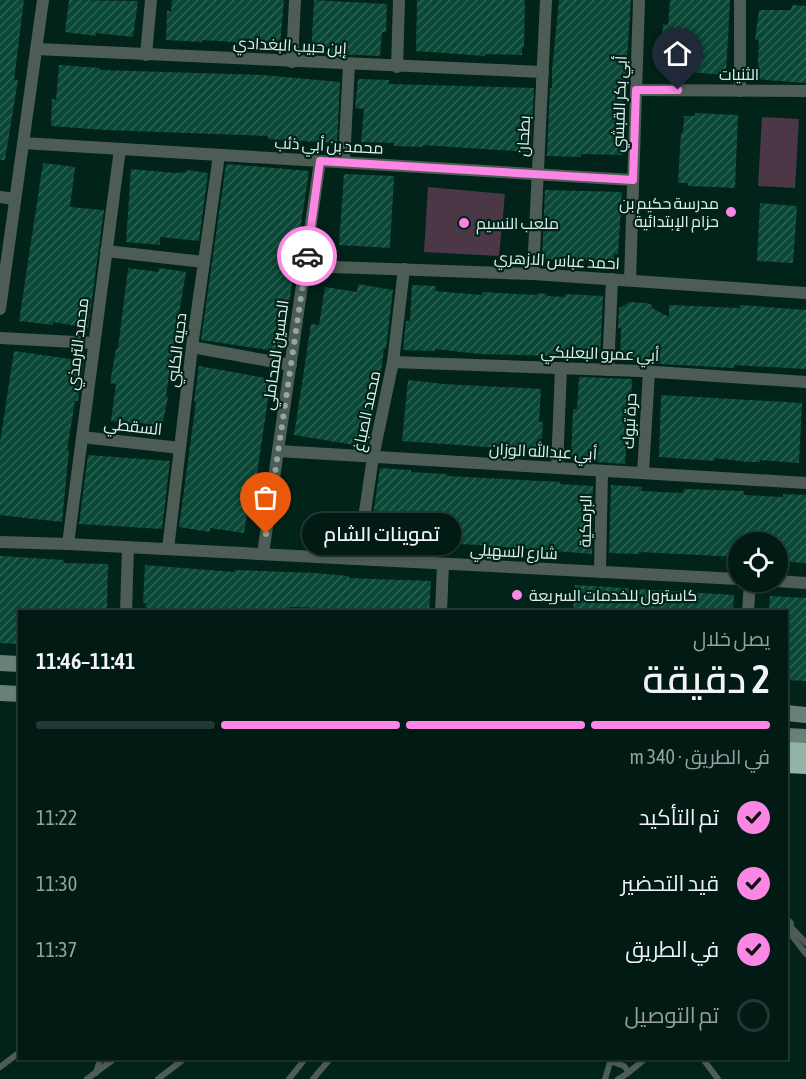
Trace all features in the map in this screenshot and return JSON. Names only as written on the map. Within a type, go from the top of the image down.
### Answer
[{"type":"highway","points":[[788,751],[806,752]]},
{"type":"highway","points":[[788,764],[806,765]]},
{"type":"main road","points":[[0,663],[18,664]]},
{"type":"main road","points":[[0,693],[18,694]]},
{"type":"main road","points":[[788,713],[806,715]]},
{"type":"main road","points":[[788,736],[806,737]]},
{"type":"street","points":[[0,309],[43,0]]},
{"type":"street","points":[[147,55],[151,0]]},
{"type":"street","points":[[292,62],[295,0]]},
{"type":"street","points":[[397,67],[399,0]]},
{"type":"street","name":"بطحان","points":[[532,274],[546,0]]},
{"type":"street","name":"أبي بكر القبشي","points":[[630,280],[639,0]]},
{"type":"street","points":[[740,0],[740,91]]},
{"type":"street","name":"إبن حبيب البغدادي","points":[[36,49],[543,72]]},
{"type":"street","points":[[344,162],[349,64]]},
{"type":"street","name":"الثنيات","points":[[636,90],[806,91]]},
{"type":"street","name":"محمد بن أبي ذئب","points":[[23,143],[633,180]]},
{"type":"street","name":"محمد الترمذي","points":[[68,544],[120,149]]},
{"type":"street","name":"دحيه الكلبي","points":[[168,549],[192,347],[219,155]]},
{"type":"street","name":"الحسين المحاملي","points":[[263,554],[320,161]]},
{"type":"street","points":[[0,197],[15,199]]},
{"type":"street","points":[[106,251],[204,262]]},
{"type":"street","name":"احمد عباس الازهري","points":[[305,266],[532,274],[806,293]]},
{"type":"street","name":"محمد الصباغ","points":[[358,559],[373,457],[393,362],[404,269]]},
{"type":"street","points":[[608,370],[612,279]]},
{"type":"street","points":[[0,338],[94,343]]},
{"type":"street","points":[[192,347],[291,366]]},
{"type":"street","name":"أبي عمرو البعلبكي","points":[[393,362],[608,370],[806,382]]},
{"type":"street","points":[[557,468],[561,368]]},
{"type":"street","name":"حرة تبوك","points":[[643,473],[649,372]]},
{"type":"street","name":"السقطي","points":[[82,437],[180,447]]},
{"type":"street","name":"أبي عبدالله الوزان","points":[[278,451],[806,483]]},
{"type":"street","name":"البرمكية","points":[[600,572],[602,471]]},
{"type":"street","name":"شارع السهيلي","points":[[0,542],[728,578]]},
{"type":"street","points":[[126,610],[128,547]]},
{"type":"street","points":[[441,610],[444,564]]},
{"type":"street","points":[[788,582],[806,583]]},
{"type":"street","points":[[748,610],[749,592]]},
{"type":"lane","points":[[789,931],[806,944]]},
{"type":"lane","points":[[789,931],[806,954]]},
{"type":"lane","points":[[0,1067],[18,1054]]},
{"type":"lane","points":[[96,1073],[100,1060]]},
{"type":"lane","points":[[87,1079],[113,1060]]},
{"type":"lane","points":[[158,1079],[183,1060]]},
{"type":"lane","points":[[290,1079],[304,1060]]},
{"type":"lane","points":[[313,1079],[329,1060]]},
{"type":"lane","points":[[614,1079],[605,1079],[611,1060],[624,1066],[628,1071]]},
{"type":"lane","points":[[618,1079],[624,1077],[628,1071],[644,1060]]},
{"type":"lane","points":[[704,1060],[718,1079]]},
{"type":"shaded area","points":[[762,117],[799,119],[795,188],[758,186]]},
{"type":"shaded area","name":"ملعب النسيم","points":[[428,187],[505,194],[499,256],[424,252]]},
{"type":"building","points":[[0,0],[24,0],[14,80],[18,80],[5,160],[0,160]]},
{"type":"building","points":[[69,0],[138,1],[133,37],[65,32]]},
{"type":"building","points":[[172,0],[284,0],[280,45],[166,40],[167,11],[171,11]]},
{"type":"building","points":[[314,0],[387,4],[386,32],[382,32],[380,56],[311,53]]},
{"type":"building","points":[[417,0],[525,0],[522,55],[485,54],[485,56],[416,51]]},
{"type":"building","points":[[559,0],[631,0],[626,74],[624,74],[623,155],[547,156],[550,88],[552,88]]},
{"type":"building","points":[[670,0],[730,0],[726,75],[660,70],[663,24],[668,25]]},
{"type":"building","points":[[792,5],[806,6],[806,83],[757,79],[759,40],[755,40],[759,10],[791,10]]},
{"type":"building","points":[[59,65],[100,68],[100,70],[263,75],[340,82],[337,143],[268,139],[268,136],[51,126],[52,99],[56,100]]},
{"type":"building","points":[[358,79],[389,80],[389,84],[534,88],[531,152],[423,145],[423,147],[394,146],[394,143],[361,142],[364,109],[355,108]]},
{"type":"building","points":[[695,113],[738,115],[735,188],[688,186],[688,183],[678,183],[684,116],[695,116]]},
{"type":"building","points":[[43,163],[75,167],[70,207],[104,210],[88,328],[53,322],[53,325],[19,321]]},
{"type":"building","points":[[226,164],[309,171],[282,352],[201,340]]},
{"type":"building","points":[[131,169],[176,173],[187,172],[187,170],[208,173],[199,241],[160,237],[160,245],[126,242]]},
{"type":"building","points":[[344,174],[394,176],[390,248],[339,245]]},
{"type":"building","points":[[545,190],[622,192],[618,254],[614,254],[614,261],[542,259]]},
{"type":"building","points":[[760,203],[797,206],[793,263],[757,261]]},
{"type":"building","points":[[128,268],[158,272],[159,268],[186,272],[162,427],[132,421],[132,424],[111,421],[116,384],[110,383],[116,349],[118,349]]},
{"type":"building","points":[[358,284],[393,290],[386,349],[384,348],[378,394],[367,447],[294,435],[311,324],[319,325],[325,287],[357,292]]},
{"type":"building","points":[[412,285],[436,286],[435,291],[482,295],[482,292],[537,295],[538,293],[565,297],[565,294],[603,296],[600,358],[557,354],[557,356],[480,354],[435,349],[435,351],[403,350],[406,321],[410,321]]},
{"type":"building","points":[[630,302],[647,303],[669,317],[669,305],[740,308],[740,305],[806,310],[806,369],[626,362],[626,359],[620,358],[619,308]]},
{"type":"building","points":[[14,351],[84,361],[67,450],[69,450],[62,522],[0,515],[0,442]]},
{"type":"building","points":[[199,366],[271,379],[254,494],[250,494],[244,533],[210,528],[210,532],[179,527]]},
{"type":"building","points":[[579,377],[632,379],[630,437],[627,437],[625,464],[571,460],[573,409],[577,409]]},
{"type":"building","points":[[408,380],[541,389],[539,422],[543,422],[541,451],[402,441]]},
{"type":"building","points":[[661,395],[802,403],[799,463],[659,457]]},
{"type":"building","points":[[88,455],[170,461],[162,529],[79,524]]},
{"type":"building","points":[[380,468],[447,474],[447,476],[593,486],[592,554],[480,545],[372,543],[373,515]]},
{"type":"building","points":[[611,485],[642,487],[641,491],[683,493],[684,489],[744,491],[744,495],[783,497],[783,494],[806,495],[806,563],[788,562],[788,532],[728,532],[728,556],[639,552],[639,554],[609,553]]},
{"type":"building","points":[[0,556],[64,560],[64,563],[108,564],[107,610],[18,610],[18,644],[0,643]]},
{"type":"building","points":[[145,565],[234,572],[235,570],[315,573],[349,576],[349,578],[431,581],[429,610],[290,607],[289,610],[145,610],[146,603],[143,603]]},
{"type":"building","points":[[575,585],[734,595],[733,610],[573,610]]},
{"type":"building","points":[[770,596],[806,598],[806,681],[788,680],[788,610],[769,610]]},
{"type":"way so far","points":[[266,534],[307,256]]},
{"type":"place","name":"مدرسة حكيم بن حزام الإبتدائية","points":[[731,212]]},
{"type":"place","name":"ملعب النسيم","points":[[464,223]]},
{"type":"place","name":"تموينات الشام","points":[[266,534]]},
{"type":"place","name":"كاسترول للخدمات السريعة","points":[[517,595]]},
{"type":"route","points":[[307,256],[320,161],[633,180],[636,90],[678,90]]}]
